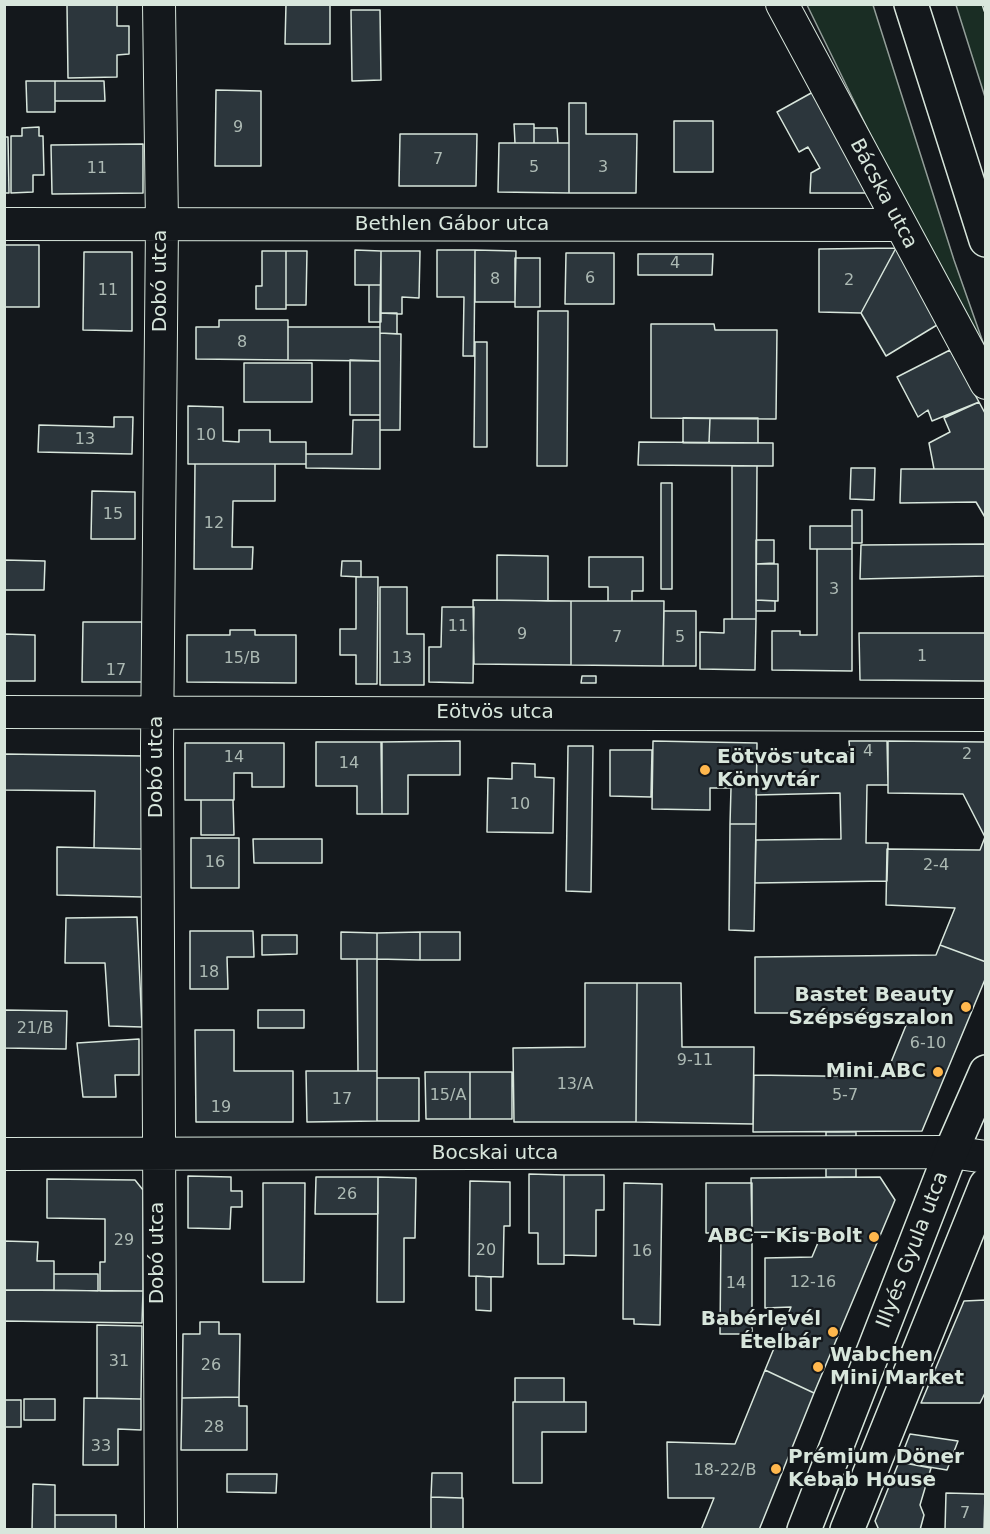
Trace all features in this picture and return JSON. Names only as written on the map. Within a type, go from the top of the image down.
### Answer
[{"type":"main road","points":[[911,4],[986,240]]},
{"type":"main road","name":"Illyés Gyula utca","points":[[804,1530],[951,1152],[986,1072]]},
{"type":"main road","points":[[847,1530],[986,1185]]},
{"type":"street","name":"Dobó utca","points":[[159,4],[162,225],[158,712],[161,1530]]},
{"type":"street","name":"Bácska utca","points":[[782,4],[986,383]]},
{"type":"street","name":"Bethlen Gábor utca","points":[[4,224],[899,225]]},
{"type":"street","name":"Eötvös utca","points":[[4,712],[986,715]]},
{"type":"street","name":"Bocskai utca","points":[[4,1154],[951,1152],[986,1157]]},
{"type":"green space","points":[[807,5],[873,5],[954,260],[985,348],[985,369]]},
{"type":"green space","points":[[956,5],[985,5],[985,97]]},
{"type":"building","points":[[117,4],[117,26],[129,26],[129,54],[117,55],[117,77],[68,78],[67,5]]},
{"type":"building","points":[[286,4],[330,4],[330,44],[285,44]]},
{"type":"building","points":[[351,10],[380,10],[381,80],[352,81]]},
{"type":"building","points":[[26,81],[55,81],[55,112],[27,112]]},
{"type":"building","points":[[55,81],[104,81],[105,101],[55,101]]},
{"type":"building","points":[[216,90],[261,91],[261,166],[215,166]]},
{"type":"building","points":[[813,92],[869,193],[810,193],[811,173],[820,168],[808,147],[799,152],[777,112]]},
{"type":"building","points":[[569,103],[586,103],[586,134],[637,134],[636,193],[569,193]]},
{"type":"building","points":[[674,121],[713,121],[713,172],[674,172]]},
{"type":"building","points":[[514,124],[534,124],[534,143],[515,143]]},
{"type":"building","points":[[39,127],[39,136],[43,136],[44,175],[33,175],[33,192],[11,193],[11,136],[22,136],[22,128]]},
{"type":"building","points":[[534,128],[557,128],[558,143],[534,143]]},
{"type":"building","points":[[400,134],[477,134],[476,186],[399,186]]},
{"type":"building","points":[[4,137],[8,137],[9,193],[4,193]]},
{"type":"building","points":[[499,143],[569,143],[569,193],[498,192]]},
{"type":"building","points":[[143,144],[143,193],[52,194],[51,145]]},
{"type":"building","points":[[4,245],[39,245],[39,307],[4,307]]},
{"type":"building","points":[[896,248],[861,313],[819,312],[819,249]]},
{"type":"building","points":[[896,248],[937,325],[886,356],[861,313]]},
{"type":"building","points":[[355,250],[381,251],[381,285],[355,285]]},
{"type":"building","points":[[437,250],[475,250],[474,356],[463,356],[464,297],[437,297]]},
{"type":"building","points":[[475,250],[516,251],[515,302],[475,302]]},
{"type":"building","points":[[262,251],[286,251],[286,309],[256,309],[256,286],[262,286]]},
{"type":"building","points":[[286,251],[307,251],[306,305],[286,305]]},
{"type":"building","points":[[381,251],[420,251],[419,298],[402,297],[402,314],[380,313]]},
{"type":"building","points":[[84,252],[132,252],[132,331],[83,330]]},
{"type":"building","points":[[566,253],[614,253],[614,304],[565,304]]},
{"type":"building","points":[[638,254],[713,254],[712,275],[638,275]]},
{"type":"building","points":[[515,258],[540,258],[540,307],[515,307]]},
{"type":"building","points":[[369,285],[381,285],[381,322],[369,322]]},
{"type":"building","points":[[538,311],[568,311],[567,466],[537,466]]},
{"type":"building","points":[[380,313],[397,313],[397,334],[380,333]]},
{"type":"building","points":[[219,320],[288,320],[288,360],[196,359],[196,327],[219,327]]},
{"type":"building","points":[[651,324],[714,324],[715,330],[777,330],[776,419],[651,418]]},
{"type":"building","points":[[288,327],[380,327],[380,361],[288,360]]},
{"type":"building","points":[[380,333],[401,334],[400,430],[380,430]]},
{"type":"building","points":[[475,342],[487,342],[487,447],[474,447]]},
{"type":"building","points":[[950,350],[979,402],[932,421],[928,410],[918,417],[897,377]]},
{"type":"building","points":[[350,360],[380,361],[380,415],[350,415]]},
{"type":"building","points":[[244,363],[312,363],[312,402],[244,402]]},
{"type":"building","points":[[979,402],[986,415],[986,469],[934,469],[929,443],[950,432],[944,418]]},
{"type":"building","points":[[188,406],[223,407],[223,441],[239,442],[239,430],[270,430],[270,442],[306,442],[306,464],[188,464]]},
{"type":"building","points":[[114,417],[133,417],[132,454],[38,452],[39,425],[114,427]]},
{"type":"building","points":[[683,418],[710,418],[709,443],[683,443]]},
{"type":"building","points":[[710,418],[758,418],[758,443],[709,443]]},
{"type":"building","points":[[353,420],[380,420],[380,469],[306,468],[306,454],[352,454]]},
{"type":"building","points":[[639,442],[773,443],[773,466],[638,465]]},
{"type":"building","points":[[195,464],[275,464],[275,501],[233,501],[232,547],[253,547],[252,569],[194,569]]},
{"type":"building","points":[[732,466],[757,466],[756,619],[732,619]]},
{"type":"building","points":[[851,468],[875,468],[874,500],[850,499]]},
{"type":"building","points":[[901,469],[986,469],[986,519],[976,502],[900,503]]},
{"type":"building","points":[[661,483],[672,483],[672,589],[661,589]]},
{"type":"building","points":[[92,491],[135,492],[135,539],[91,539]]},
{"type":"building","points":[[852,510],[862,510],[862,543],[852,543]]},
{"type":"building","points":[[810,526],[852,526],[852,549],[810,549]]},
{"type":"building","points":[[756,540],[774,540],[774,563],[756,564]]},
{"type":"building","points":[[986,544],[986,576],[860,579],[861,545]]},
{"type":"building","points":[[817,549],[852,549],[852,671],[772,670],[772,631],[800,631],[800,635],[817,635]]},
{"type":"building","points":[[497,555],[548,556],[548,601],[497,600]]},
{"type":"building","points":[[589,557],[643,557],[643,591],[632,591],[632,601],[608,601],[608,587],[589,587]]},
{"type":"building","points":[[4,560],[45,561],[44,590],[4,590]]},
{"type":"building","points":[[342,561],[361,561],[361,577],[341,576]]},
{"type":"building","points":[[756,564],[778,564],[778,601],[756,600]]},
{"type":"building","points":[[356,577],[378,577],[377,684],[356,684],[356,655],[340,655],[340,629],[356,629]]},
{"type":"building","points":[[380,587],[407,587],[407,634],[424,634],[424,685],[380,685]]},
{"type":"building","points":[[473,600],[571,601],[571,665],[474,664]]},
{"type":"building","points":[[756,600],[775,601],[775,611],[756,611]]},
{"type":"building","points":[[571,601],[664,601],[663,666],[571,665]]},
{"type":"building","points":[[442,607],[474,607],[473,683],[429,682],[429,647],[441,647]]},
{"type":"building","points":[[664,611],[696,611],[696,666],[663,666]]},
{"type":"building","points":[[724,619],[756,619],[755,670],[700,669],[700,632],[724,633]]},
{"type":"building","points":[[83,622],[142,622],[142,682],[82,682]]},
{"type":"building","points":[[230,630],[255,630],[255,635],[296,635],[296,683],[187,682],[187,635],[230,635]]},
{"type":"building","points":[[859,633],[986,633],[986,681],[860,680]]},
{"type":"building","points":[[4,634],[35,635],[35,681],[4,681]]},
{"type":"building","points":[[582,676],[596,676],[596,683],[581,683]]},
{"type":"building","points":[[460,741],[460,775],[408,775],[408,814],[382,814],[381,742]]},
{"type":"building","name":"Eötvös utcai Könyvtár","points":[[653,741],[757,743],[756,824],[730,824],[731,788],[710,788],[710,810],[652,809]]},
{"type":"building","points":[[849,741],[887,741],[888,785],[867,785],[866,843],[888,843],[887,881],[755,883],[756,840],[841,839],[840,793],[756,795],[757,753],[850,752]]},
{"type":"building","points":[[888,741],[986,742],[986,962],[940,945],[955,908],[886,905],[887,849],[980,850],[985,837],[963,794],[888,793]]},
{"type":"building","points":[[316,742],[382,742],[382,814],[357,814],[357,786],[316,786]]},
{"type":"building","points":[[185,743],[284,743],[284,787],[252,787],[252,773],[234,773],[234,800],[185,800]]},
{"type":"building","points":[[568,746],[593,746],[591,892],[566,891]]},
{"type":"building","points":[[610,750],[652,750],[651,797],[610,796]]},
{"type":"building","points":[[4,754],[145,756],[144,849],[94,848],[95,791],[4,790]]},
{"type":"building","points":[[512,763],[535,764],[535,777],[554,778],[553,833],[487,832],[488,778],[512,779]]},
{"type":"building","points":[[201,800],[233,800],[234,835],[201,835]]},
{"type":"building","points":[[730,824],[756,824],[754,931],[729,930]]},
{"type":"building","points":[[191,838],[239,838],[239,888],[191,888]]},
{"type":"building","points":[[253,839],[322,839],[322,863],[254,863]]},
{"type":"building","points":[[57,847],[144,849],[143,897],[57,895]]},
{"type":"building","points":[[137,917],[142,1027],[109,1026],[105,963],[65,963],[66,918]]},
{"type":"building","points":[[190,931],[253,931],[254,957],[227,957],[228,989],[190,989]]},
{"type":"building","points":[[341,932],[377,933],[377,959],[341,959]]},
{"type":"building","points":[[420,932],[460,932],[460,960],[420,960]]},
{"type":"building","points":[[420,932],[420,960],[377,959],[377,933]]},
{"type":"building","points":[[262,935],[297,935],[297,954],[262,955]]},
{"type":"building","points":[[940,945],[986,962],[986,977],[922,1131],[753,1132],[754,1075],[885,1077],[911,1013],[755,1013],[755,957],[936,955]]},
{"type":"building","points":[[357,959],[377,959],[377,1071],[358,1071]]},
{"type":"building","points":[[585,983],[637,983],[636,1122],[514,1122],[513,1048],[585,1047]]},
{"type":"building","points":[[637,983],[681,983],[682,1047],[754,1047],[753,1124],[636,1122]]},
{"type":"building","points":[[4,1010],[67,1011],[66,1049],[4,1048]]},
{"type":"building","points":[[258,1010],[304,1010],[304,1028],[258,1028]]},
{"type":"building","points":[[195,1030],[234,1030],[234,1071],[293,1071],[293,1122],[196,1122]]},
{"type":"building","points":[[139,1039],[139,1075],[115,1075],[116,1097],[83,1097],[77,1043]]},
{"type":"building","points":[[306,1071],[377,1071],[377,1121],[307,1122]]},
{"type":"building","points":[[425,1072],[470,1072],[470,1119],[426,1119]]},
{"type":"building","points":[[470,1072],[512,1072],[512,1119],[470,1119]]},
{"type":"building","points":[[377,1078],[419,1078],[419,1121],[377,1121]]},
{"type":"building","points":[[826,1132],[856,1132],[856,1177],[826,1177]]},
{"type":"building","points":[[529,1174],[564,1175],[564,1264],[538,1264],[538,1233],[529,1233]]},
{"type":"building","points":[[564,1175],[604,1175],[604,1210],[596,1210],[596,1256],[564,1255]]},
{"type":"building","points":[[188,1176],[231,1177],[231,1191],[242,1191],[242,1207],[231,1207],[230,1229],[188,1228]]},
{"type":"building","points":[[316,1177],[378,1177],[378,1214],[315,1214]]},
{"type":"building","points":[[378,1177],[416,1178],[415,1238],[404,1238],[404,1302],[377,1302]]},
{"type":"building","points":[[880,1177],[895,1200],[814,1393],[765,1370],[791,1307],[765,1308],[765,1258],[812,1257],[822,1233],[752,1232],[751,1178]]},
{"type":"building","points":[[47,1179],[135,1180],[143,1190],[143,1291],[100,1291],[100,1262],[105,1262],[105,1219],[47,1218]]},
{"type":"building","points":[[470,1181],[510,1182],[510,1226],[504,1226],[503,1277],[469,1276]]},
{"type":"building","points":[[263,1183],[305,1183],[304,1282],[263,1282]]},
{"type":"building","points":[[624,1183],[662,1184],[660,1325],[634,1324],[634,1319],[623,1319]]},
{"type":"building","points":[[706,1183],[752,1183],[752,1334],[720,1334],[721,1233],[706,1233]]},
{"type":"building","points":[[4,1241],[38,1242],[37,1261],[54,1261],[54,1290],[4,1290]]},
{"type":"building","points":[[54,1274],[98,1274],[98,1291],[54,1290]]},
{"type":"building","points":[[476,1276],[491,1277],[491,1311],[476,1310]]},
{"type":"building","points":[[4,1290],[143,1291],[142,1323],[5,1321],[4,1326]]},
{"type":"building","points":[[986,1300],[986,1391],[980,1403],[921,1403],[964,1301]]},
{"type":"building","points":[[200,1322],[219,1322],[219,1334],[240,1334],[239,1397],[182,1398],[183,1334],[200,1334]]},
{"type":"building","points":[[97,1325],[142,1326],[141,1399],[97,1398]]},
{"type":"building","points":[[765,1370],[814,1393],[759,1530],[701,1530],[714,1498],[668,1498],[667,1442],[735,1444]]},
{"type":"building","points":[[515,1378],[564,1378],[564,1402],[515,1402]]},
{"type":"building","points":[[239,1397],[239,1406],[247,1406],[247,1450],[181,1450],[182,1398]]},
{"type":"building","points":[[84,1398],[141,1399],[141,1430],[118,1429],[118,1465],[83,1465]]},
{"type":"building","points":[[24,1399],[55,1399],[55,1420],[24,1420]]},
{"type":"building","points":[[4,1400],[21,1400],[21,1427],[4,1427]]},
{"type":"building","points":[[513,1402],[586,1402],[586,1432],[542,1432],[542,1483],[513,1483]]},
{"type":"building","points":[[910,1434],[958,1441],[947,1470],[899,1462]]},
{"type":"building","points":[[899,1462],[931,1468],[920,1505],[924,1515],[920,1530],[879,1530],[875,1521]]},
{"type":"building","points":[[432,1473],[462,1473],[462,1498],[431,1497]]},
{"type":"building","points":[[227,1474],[277,1474],[276,1493],[227,1492]]},
{"type":"building","points":[[33,1484],[55,1485],[55,1530],[32,1530]]},
{"type":"building","points":[[946,1493],[985,1494],[984,1530],[945,1530]]},
{"type":"building","points":[[431,1497],[463,1498],[463,1530],[431,1530]]},
{"type":"building","points":[[55,1515],[116,1515],[116,1530],[55,1530]]},
{"type":"fence","points":[[982,4],[986,17]]},
{"type":"place","name":"Eötvös utcai Könyvtár","points":[[705,770]]},
{"type":"place","name":"Bastet Beauty Szépségszalon","points":[[966,1007]]},
{"type":"place","name":"Mini ABC","points":[[938,1072]]},
{"type":"place","name":"ABC - Kis Bolt","points":[[874,1237]]},
{"type":"place","name":"Babérlevél Ételbár","points":[[833,1332]]},
{"type":"place","name":"Wabchen Mini Market","points":[[818,1367]]},
{"type":"place","name":"Prémium Döner Kebab House","points":[[776,1469]]}]
